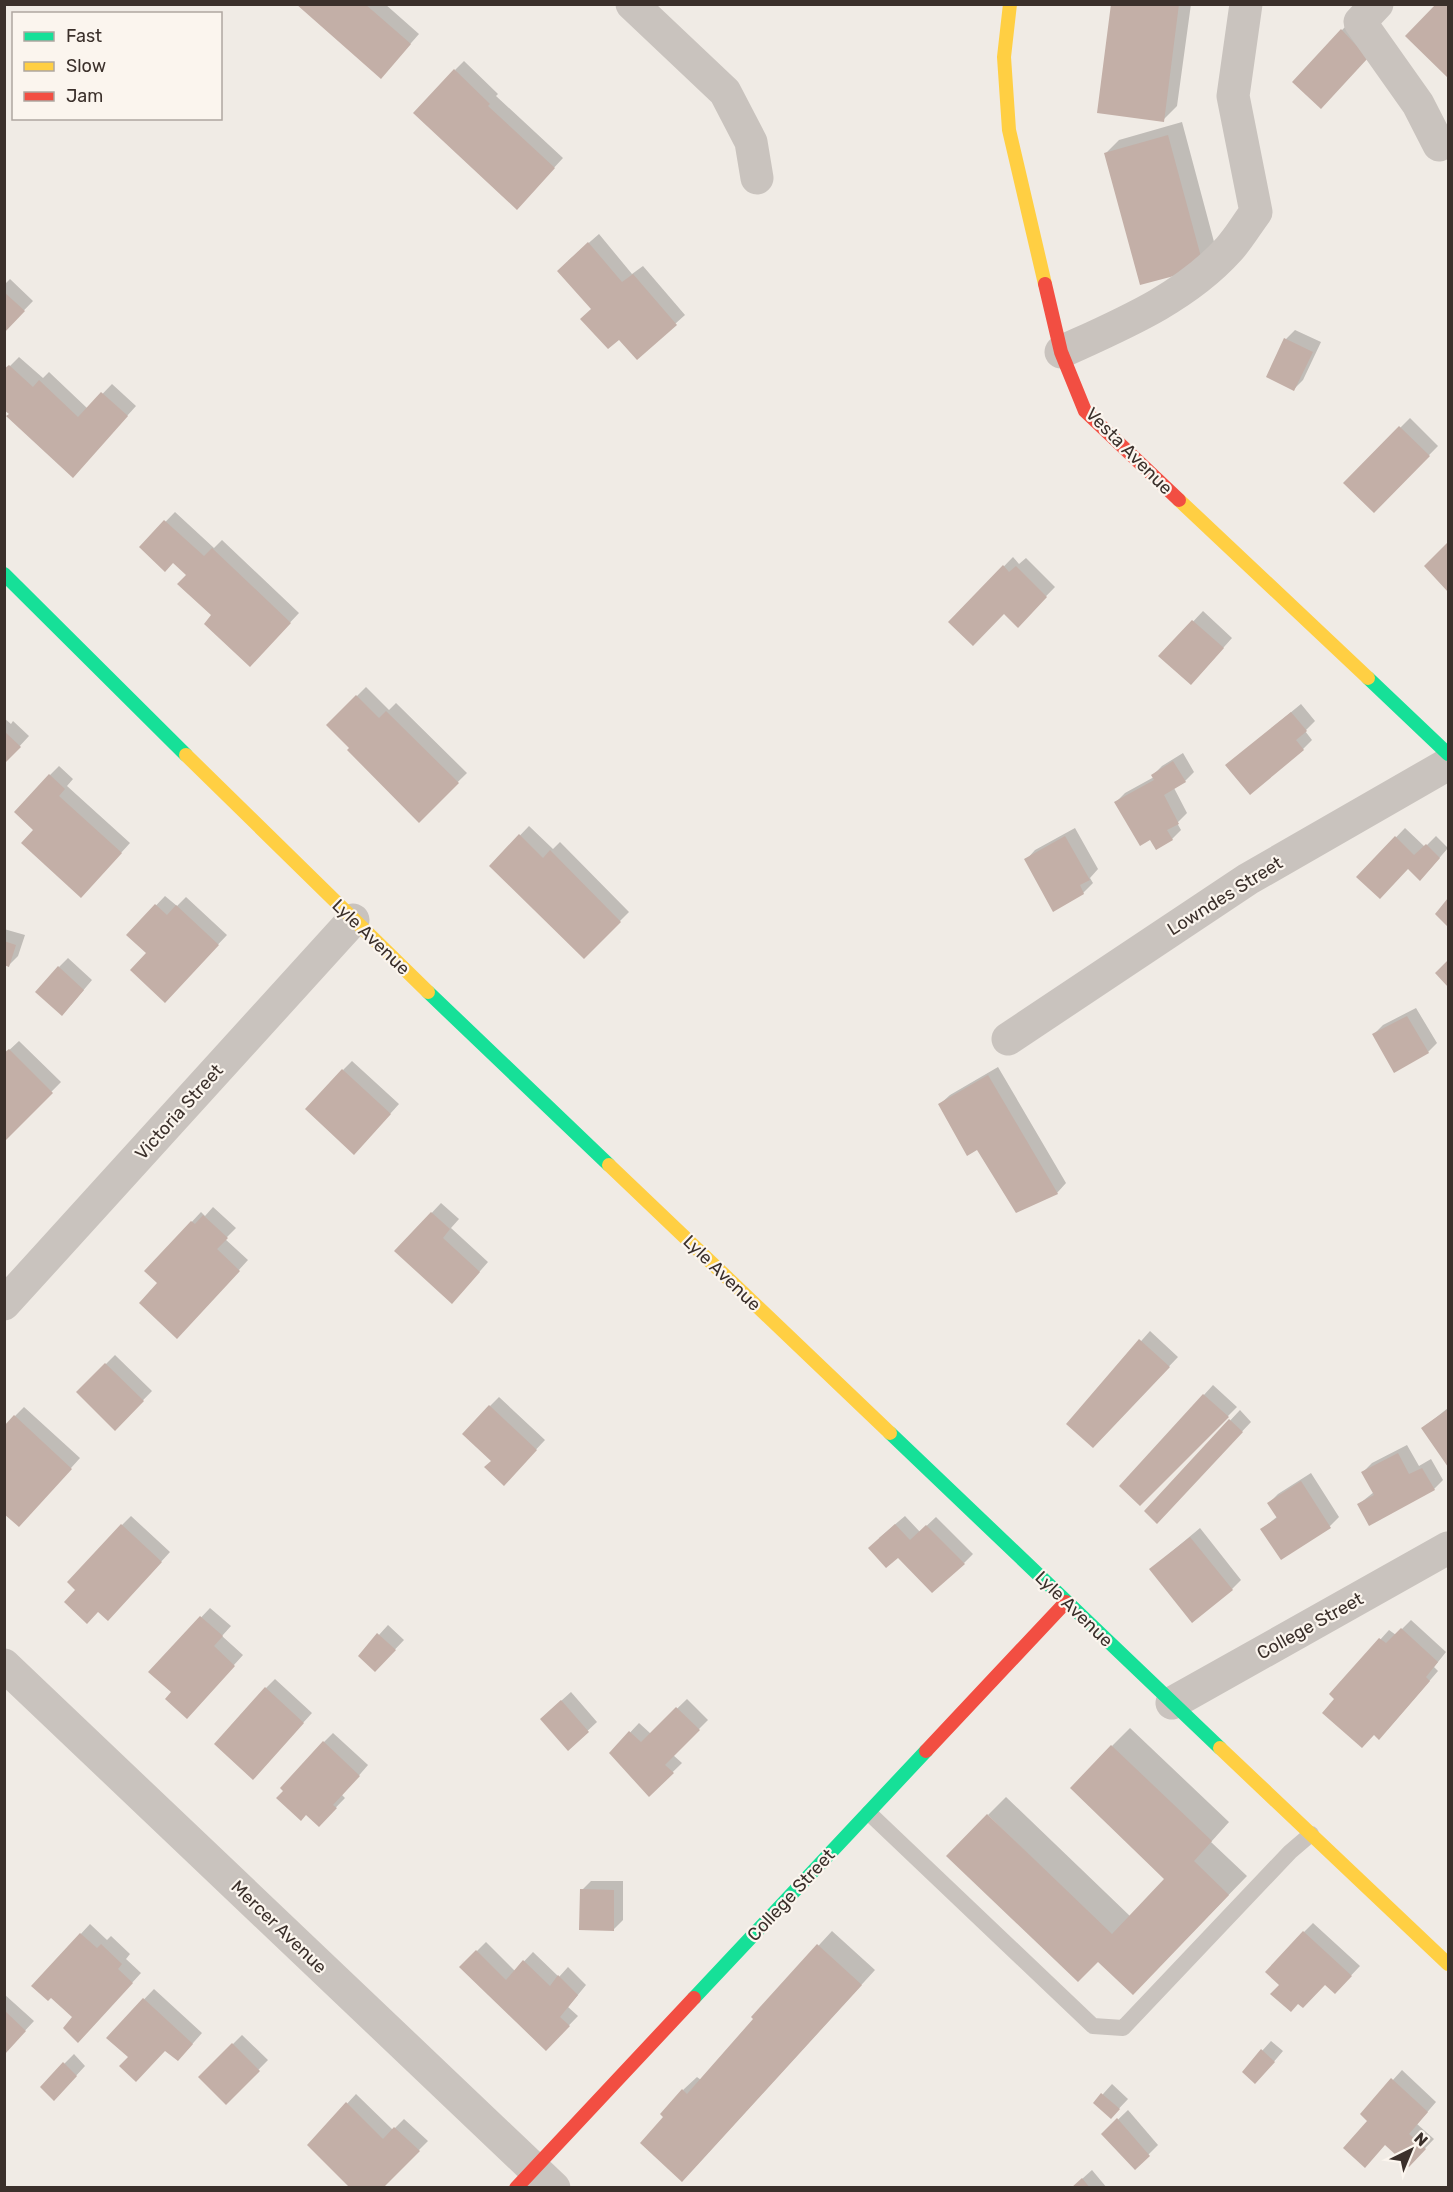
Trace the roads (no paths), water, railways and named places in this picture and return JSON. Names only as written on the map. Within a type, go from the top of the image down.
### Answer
[{"type":"street","points":[[632,4],[725,92],[751,142],[757,178]]},
{"type":"street","name":"Vesta Avenue","points":[[1010,4],[1004,57],[1009,129],[1061,352],[1085,411],[1449,754]]},
{"type":"street","points":[[1061,352],[1140,315],[1194,281],[1229,249],[1256,212],[1233,96],[1246,4]]},
{"type":"street","points":[[1377,4],[1360,22],[1418,104],[1439,145]]},
{"type":"street","name":"Lyle Avenue","points":[[4,574],[352,920],[1172,1703],[1449,1964]]},
{"type":"street","name":"Lowndes Street","points":[[1008,1039],[1248,879],[1449,764]]},
{"type":"street","name":"Victoria Street","points":[[4,1304],[352,920]]},
{"type":"street","name":"College Street","points":[[1172,1703],[1449,1548]]},
{"type":"street","name":"College Street","points":[[535,2181],[869,1813],[1066,1602]]},
{"type":"street","name":"Mercer Avenue","points":[[4,1665],[535,2181]]},
{"type":"lane","points":[[869,1813],[1093,2026],[1123,2028],[1290,1852],[1311,1834]]}]
